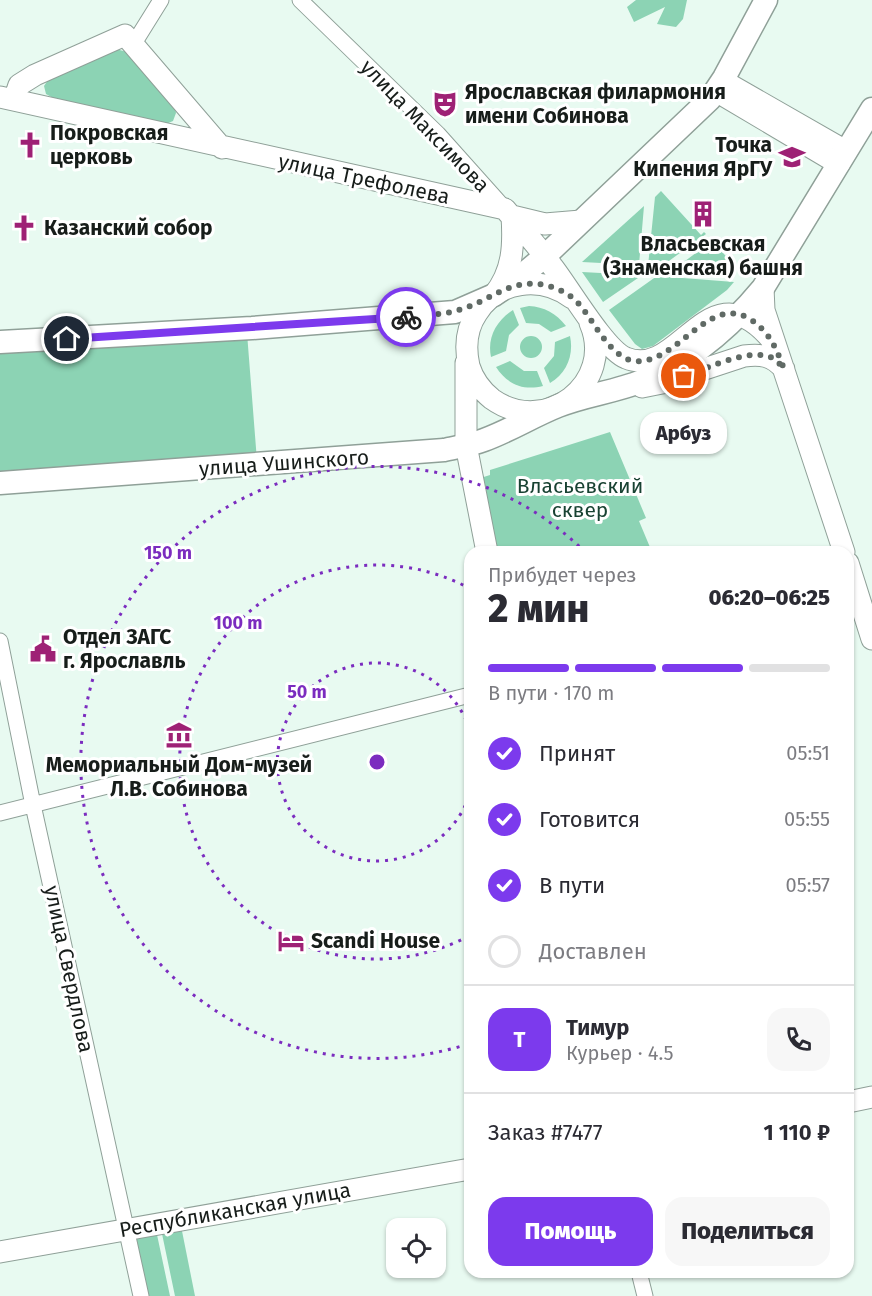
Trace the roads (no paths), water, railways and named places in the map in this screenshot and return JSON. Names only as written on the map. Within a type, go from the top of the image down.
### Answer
[{"type":"main road","points":[[0,342],[419,316],[455,312],[494,295],[545,256],[703,107],[720,85],[766,0]]},
{"type":"main road","name":"улица Ушинского","points":[[0,483],[435,451],[486,440],[559,406],[641,381],[677,364],[701,348],[741,315],[764,288],[872,109]]},
{"type":"street","points":[[161,0],[145,26],[129,40],[222,148]]},
{"type":"street","name":"улица Максимова","points":[[300,0],[438,134],[545,256],[615,352],[635,361],[656,357],[709,320],[730,314],[741,315]]},
{"type":"street","name":"улица Трефолева","points":[[129,40],[35,75],[19,86],[7,99],[508,213],[545,224],[581,221]]},
{"type":"street","points":[[720,85],[844,156]]},
{"type":"street","points":[[161,134],[173,132],[182,125],[184,112],[180,99]]},
{"type":"street","points":[[487,546],[466,445],[467,340],[476,315],[502,285],[511,262],[513,236],[508,213]]},
{"type":"street","points":[[467,340],[467,356],[478,384],[494,400],[514,410],[544,411],[559,406],[581,389],[593,365],[595,339],[582,308],[559,290],[537,284],[515,285],[494,295]]},
{"type":"street","points":[[764,288],[764,310],[842,546]]},
{"type":"street","points":[[741,315],[759,326],[775,344]]},
{"type":"street","points":[[622,388],[640,388],[662,383],[744,356],[772,357],[784,369]]},
{"type":"street","points":[[854,582],[872,639]]},
{"type":"street","name":"улица Свердлова","points":[[0,641],[33,805],[141,1296]]},
{"type":"street","points":[[0,813],[464,697]]},
{"type":"street","points":[[854,1101],[872,1097]]},
{"type":"street","name":"Республиканская улица","points":[[0,1252],[464,1170]]},
{"type":"street","points":[[640,1278],[645,1296]]},
{"type":"place","name":"Ярославская филармония имени Собинова","points":[[445,104]]},
{"type":"place","name":"Покровская церковь","points":[[30,145]]},
{"type":"place","name":"Точка Кипения ЯрГУ","points":[[792,157]]},
{"type":"place","name":"Власьевская (Знаменская) башня","points":[[703,214]]},
{"type":"place","name":"Казанский собор","points":[[24,228]]},
{"type":"place","name":"Арбуз","points":[[684,376]]},
{"type":"place","name":"Отдел ЗАГС г. Ярославль","points":[[43,649]]},
{"type":"place","name":"Мемориальный Дом-музей Л.В. Собинова","points":[[179,735]]},
{"type":"place","name":"Scandi House","points":[[291,941]]},
{"type":"park label","name":"Власьевский сквер","points":[[580,498]]}]
